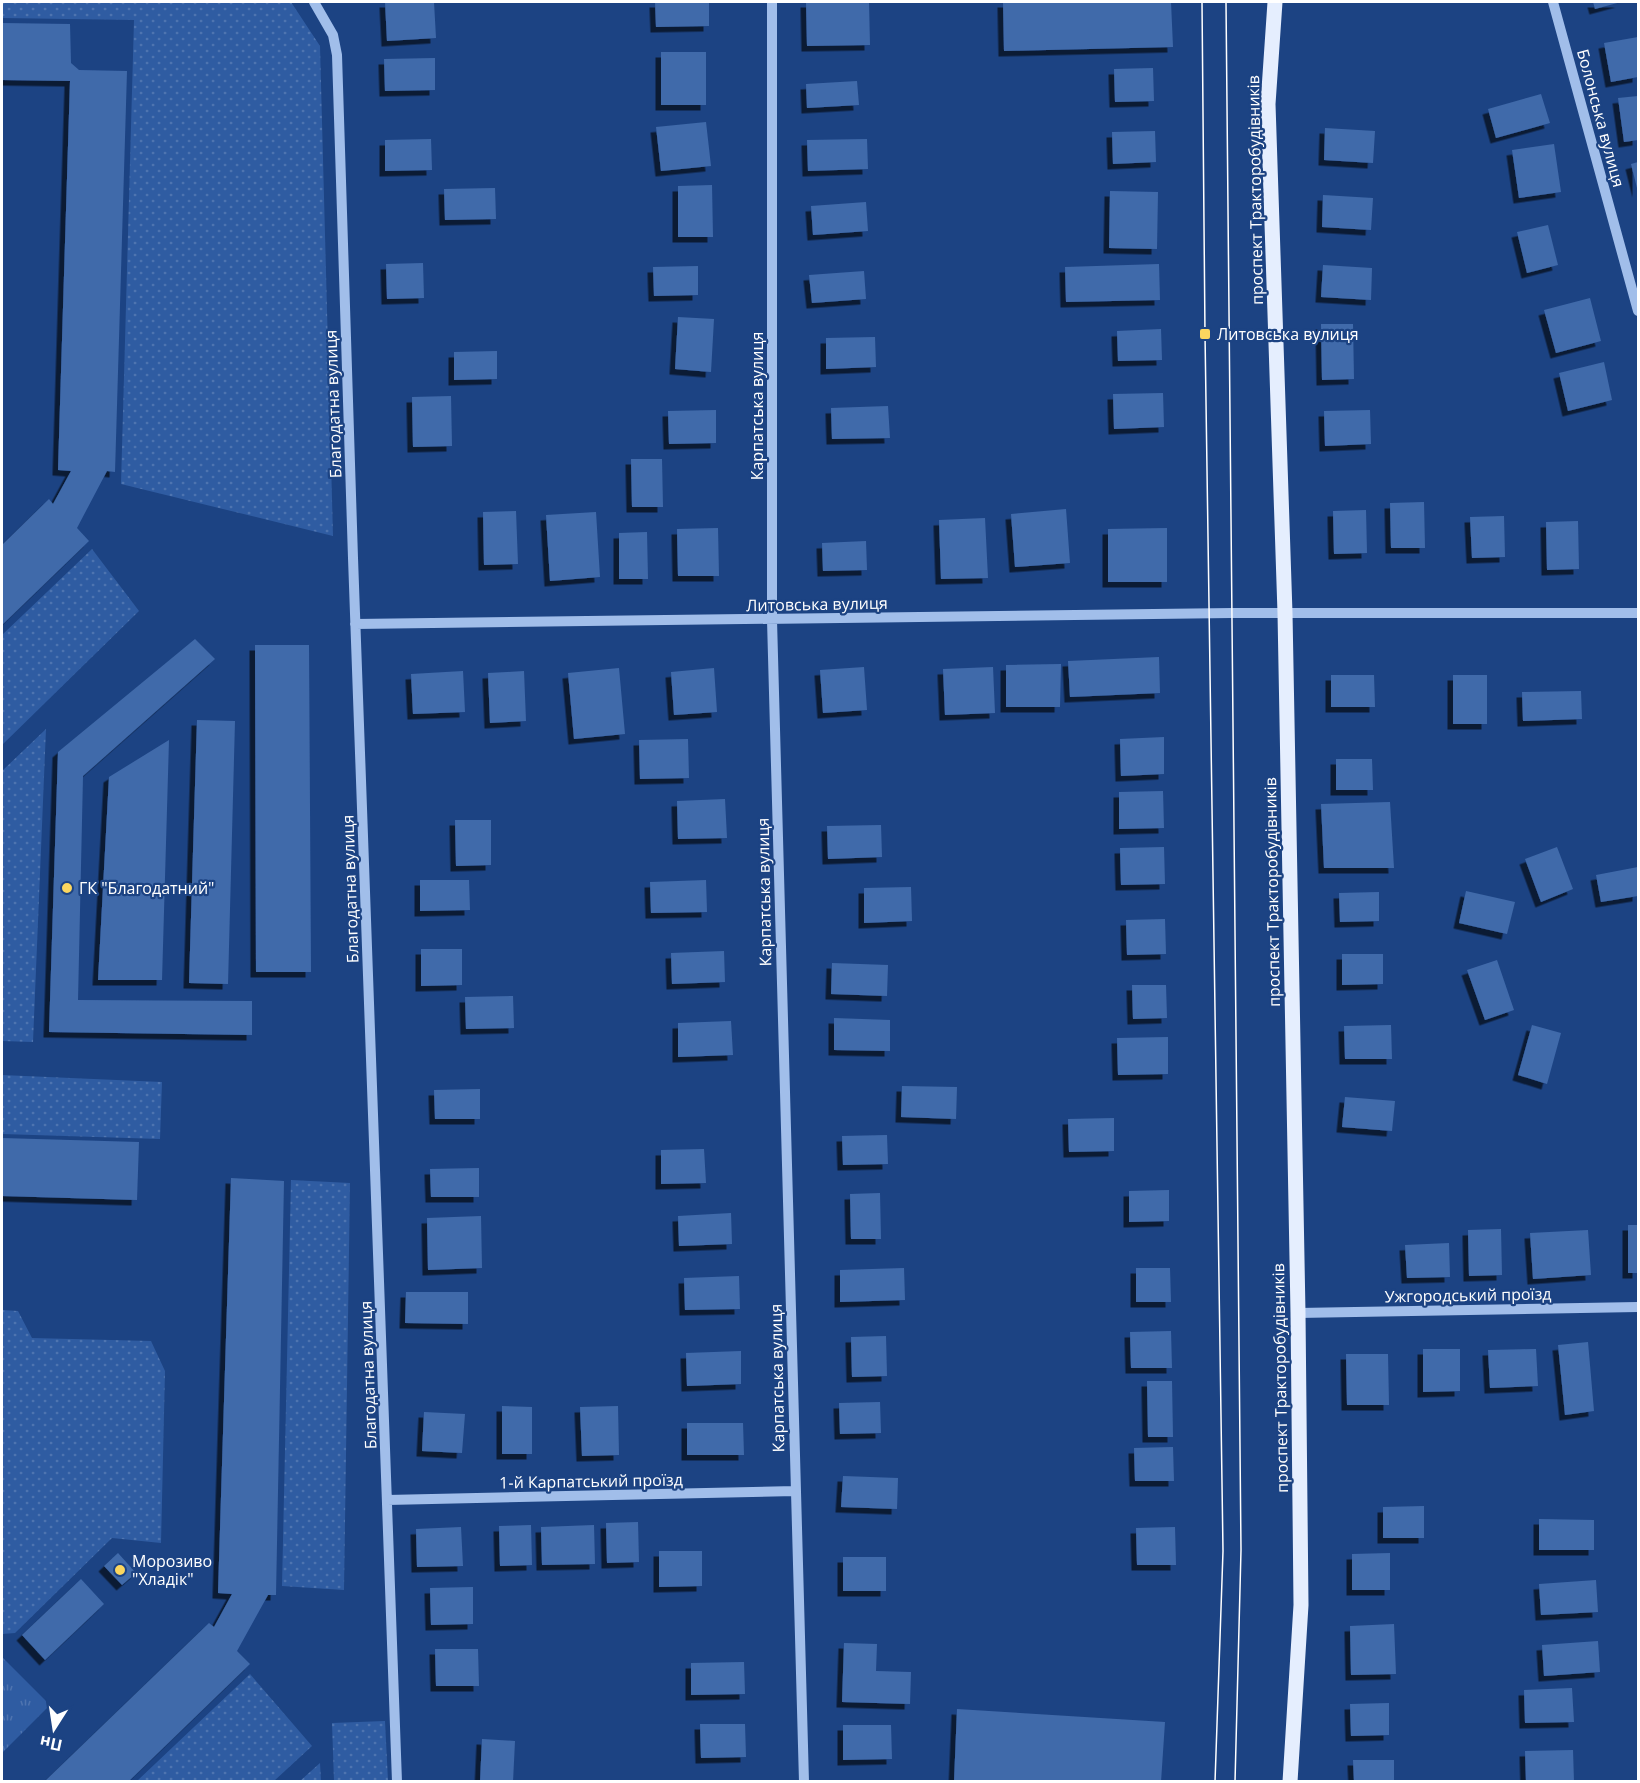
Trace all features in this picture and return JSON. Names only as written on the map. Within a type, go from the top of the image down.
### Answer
[{"type":"main road","name":"проспект Тракторобудівників","points":[[1275,2],[1268,104],[1285,613],[1301,1605],[1290,1782]]},
{"type":"street","name":"Благодатна вулиця","points":[[314,2],[333,35],[337,55],[398,1782]]},
{"type":"street","name":"Карпатська вулиця","points":[[772,2],[772,620],[804,1782]]},
{"type":"street","name":"Болонська вулиця","points":[[1553,2],[1638,311]]},
{"type":"street","name":"Литовська вулиця","points":[[356,624],[1285,613],[1638,613]]},
{"type":"street","name":"Ужгородський проїзд","points":[[1298,1313],[1638,1307]]},
{"type":"street","name":"1-й Карпатський проїзд","points":[[387,1500],[795,1491]]},
{"type":"green space","points":[[2,2],[291,2],[320,46],[333,536],[121,484],[134,20],[2,18]]},
{"type":"green space","points":[[92,549],[139,611],[2,745],[2,635]]},
{"type":"green space","points":[[46,729],[33,1042],[2,1041],[2,771]]},
{"type":"green space","points":[[2,1075],[162,1082],[160,1139],[2,1134]]},
{"type":"green space","points":[[291,1180],[350,1183],[344,1590],[282,1586]]},
{"type":"green space","points":[[2,1310],[18,1311],[32,1338],[151,1341],[165,1371],[161,1543],[112,1538],[15,1633],[2,1634]]},
{"type":"green space","points":[[2,1657],[50,1705],[2,1753]]},
{"type":"green space","points":[[250,1674],[312,1746],[274,1781],[137,1781]]},
{"type":"green space","points":[[385,1721],[388,1781],[334,1781],[332,1723]]},
{"type":"green space","points":[[320,1763],[321,1781],[300,1781]]},
{"type":"building","points":[[385,2],[434,2],[436,38],[387,41]]},
{"type":"building","points":[[655,2],[709,2],[709,26],[656,27]]},
{"type":"building","points":[[806,2],[869,2],[870,45],[807,46]]},
{"type":"building","points":[[1003,2],[1171,2],[1173,47],[1004,51]]},
{"type":"building","points":[[1593,2],[1621,2],[1595,9]]},
{"type":"building","points":[[2,23],[70,24],[71,63],[79,70],[127,71],[115,472],[107,471],[77,528],[89,541],[2,625],[2,545],[49,499],[53,504],[71,471],[58,470],[70,81],[2,80]]},
{"type":"building","points":[[1638,37],[1638,77],[1611,82],[1604,43]]},
{"type":"building","points":[[661,52],[706,52],[706,105],[661,105]]},
{"type":"building","points":[[435,58],[435,90],[385,91],[384,59]]},
{"type":"building","points":[[1153,68],[1154,101],[1115,102],[1114,69]]},
{"type":"building","points":[[857,81],[859,105],[807,108],[806,84]]},
{"type":"building","points":[[1541,94],[1550,123],[1496,138],[1488,109]]},
{"type":"building","points":[[1638,96],[1638,140],[1624,142],[1618,98]]},
{"type":"building","points":[[706,122],[711,166],[661,171],[656,127]]},
{"type":"building","points":[[1325,128],[1375,131],[1373,163],[1324,160]]},
{"type":"building","points":[[1155,131],[1156,162],[1113,164],[1112,132]]},
{"type":"building","points":[[431,139],[432,170],[385,171],[385,140]]},
{"type":"building","points":[[867,139],[868,169],[808,171],[807,140]]},
{"type":"building","points":[[1554,144],[1561,192],[1519,198],[1512,150]]},
{"type":"building","points":[[1638,162],[1638,192],[1631,164]]},
{"type":"building","points":[[712,185],[713,237],[678,237],[678,186]]},
{"type":"building","points":[[495,188],[496,219],[445,220],[444,189]]},
{"type":"building","points":[[1110,191],[1158,192],[1157,249],[1109,248]]},
{"type":"building","points":[[1323,195],[1373,198],[1371,230],[1322,227]]},
{"type":"building","points":[[866,202],[868,231],[813,235],[811,206]]},
{"type":"building","points":[[1548,225],[1558,265],[1527,273],[1517,232]]},
{"type":"building","points":[[423,263],[424,298],[387,299],[386,264]]},
{"type":"building","points":[[1159,264],[1160,300],[1066,302],[1065,267]]},
{"type":"building","points":[[1323,265],[1372,268],[1371,300],[1321,297]]},
{"type":"building","points":[[698,266],[698,295],[654,296],[653,267]]},
{"type":"building","points":[[864,271],[866,299],[812,303],[809,275]]},
{"type":"building","points":[[1590,298],[1601,341],[1556,353],[1544,310]]},
{"type":"building","points":[[678,317],[714,319],[711,372],[675,369]]},
{"type":"building","points":[[1321,324],[1353,324],[1354,379],[1322,380]]},
{"type":"building","points":[[1161,329],[1162,360],[1118,361],[1117,331]]},
{"type":"building","points":[[875,337],[876,367],[826,369],[826,338]]},
{"type":"building","points":[[497,351],[497,379],[454,380],[454,352]]},
{"type":"building","points":[[1604,362],[1612,400],[1568,411],[1559,373]]},
{"type":"building","points":[[1163,393],[1164,427],[1114,429],[1113,394]]},
{"type":"building","points":[[451,396],[452,446],[413,447],[412,397]]},
{"type":"building","points":[[888,406],[890,438],[832,439],[831,408]]},
{"type":"building","points":[[716,410],[716,443],[669,444],[668,411]]},
{"type":"building","points":[[1370,410],[1371,444],[1325,446],[1324,411]]},
{"type":"building","points":[[631,459],[662,459],[663,507],[632,507]]},
{"type":"building","points":[[1424,502],[1425,548],[1391,548],[1390,503]]},
{"type":"building","points":[[1066,509],[1070,563],[1015,567],[1011,514]]},
{"type":"building","points":[[1366,510],[1367,553],[1334,554],[1333,511]]},
{"type":"building","points":[[516,511],[518,564],[484,565],[483,512]]},
{"type":"building","points":[[596,512],[600,577],[550,581],[546,515]]},
{"type":"building","points":[[1504,516],[1505,557],[1472,558],[1470,517]]},
{"type":"building","points":[[985,518],[988,578],[941,579],[939,520]]},
{"type":"building","points":[[1578,521],[1579,569],[1547,570],[1546,522]]},
{"type":"building","points":[[718,528],[719,576],[678,576],[677,529]]},
{"type":"building","points":[[1167,528],[1167,582],[1108,582],[1108,529]]},
{"type":"building","points":[[647,532],[648,579],[619,579],[619,533]]},
{"type":"building","points":[[866,541],[867,570],[823,571],[822,543]]},
{"type":"building","name":"ГК \"Благодатний\"","points":[[195,639],[215,659],[83,776],[78,1000],[252,1001],[252,1035],[49,1032],[58,752]]},
{"type":"building","points":[[255,645],[309,645],[311,972],[256,972]]},
{"type":"building","points":[[1159,657],[1160,693],[1070,697],[1068,661]]},
{"type":"building","points":[[1061,664],[1060,707],[1006,707],[1006,665]]},
{"type":"building","points":[[864,667],[867,710],[823,713],[820,670]]},
{"type":"building","points":[[993,667],[995,713],[945,715],[943,669]]},
{"type":"building","points":[[619,668],[625,734],[574,739],[568,673]]},
{"type":"building","points":[[714,668],[717,712],[674,715],[671,672]]},
{"type":"building","points":[[463,671],[465,712],[413,714],[411,674]]},
{"type":"building","points":[[524,671],[526,721],[490,723],[488,673]]},
{"type":"building","points":[[1331,675],[1374,675],[1375,707],[1331,707]]},
{"type":"building","points":[[1453,675],[1487,675],[1487,724],[1453,724]]},
{"type":"building","points":[[1581,691],[1582,719],[1523,721],[1522,692]]},
{"type":"building","points":[[197,720],[235,721],[228,984],[189,983]]},
{"type":"building","points":[[1164,737],[1164,774],[1121,776],[1120,739]]},
{"type":"building","points":[[688,739],[689,778],[640,779],[639,740]]},
{"type":"building","points":[[169,740],[162,980],[98,980],[109,777]]},
{"type":"building","points":[[1336,759],[1372,759],[1373,790],[1336,790]]},
{"type":"building","points":[[1163,791],[1164,828],[1119,829],[1119,792]]},
{"type":"building","points":[[725,799],[727,838],[678,839],[677,801]]},
{"type":"building","points":[[1390,802],[1394,868],[1324,868],[1321,804]]},
{"type":"building","points":[[455,820],[491,820],[491,865],[456,866]]},
{"type":"building","points":[[881,825],[882,857],[828,859],[827,826]]},
{"type":"building","points":[[1164,847],[1165,884],[1121,885],[1120,848]]},
{"type":"building","points":[[1557,847],[1573,889],[1541,902],[1525,859]]},
{"type":"building","points":[[1638,867],[1638,896],[1601,902],[1596,875]]},
{"type":"building","points":[[420,880],[469,880],[470,910],[420,911]]},
{"type":"building","points":[[706,880],[707,912],[651,913],[650,882]]},
{"type":"building","points":[[911,887],[912,921],[864,923],[864,888]]},
{"type":"building","points":[[1466,891],[1515,902],[1507,934],[1459,923]]},
{"type":"building","points":[[1379,892],[1379,921],[1340,922],[1339,893]]},
{"type":"building","points":[[1165,919],[1166,954],[1127,955],[1126,920]]},
{"type":"building","points":[[421,949],[462,949],[462,985],[421,986]]},
{"type":"building","points":[[724,951],[725,982],[672,984],[671,953]]},
{"type":"building","points":[[1342,954],[1383,954],[1383,984],[1342,985]]},
{"type":"building","points":[[1497,960],[1514,1010],[1485,1020],[1467,970]]},
{"type":"building","points":[[832,963],[888,965],[887,996],[831,994]]},
{"type":"building","points":[[1132,985],[1166,985],[1167,1018],[1133,1019]]},
{"type":"building","points":[[513,996],[514,1028],[466,1029],[465,997]]},
{"type":"building","points":[[834,1018],[890,1020],[890,1051],[834,1050]]},
{"type":"building","points":[[731,1021],[733,1055],[678,1057],[678,1023]]},
{"type":"building","points":[[1391,1025],[1392,1059],[1345,1059],[1344,1026]]},
{"type":"building","points":[[1532,1025],[1561,1033],[1547,1084],[1518,1075]]},
{"type":"building","points":[[1168,1037],[1168,1074],[1118,1075],[1117,1038]]},
{"type":"building","points":[[902,1086],[957,1087],[956,1119],[901,1117]]},
{"type":"building","points":[[480,1089],[480,1119],[435,1119],[434,1090]]},
{"type":"building","points":[[1345,1097],[1395,1101],[1392,1131],[1342,1127]]},
{"type":"building","points":[[1114,1118],[1114,1151],[1069,1152],[1068,1119]]},
{"type":"building","points":[[887,1135],[888,1164],[843,1165],[842,1136]]},
{"type":"building","points":[[2,1138],[139,1142],[137,1200],[2,1196]]},
{"type":"building","points":[[704,1149],[706,1183],[661,1184],[661,1150]]},
{"type":"building","points":[[479,1168],[479,1197],[431,1197],[430,1169]]},
{"type":"building","points":[[231,1178],[284,1181],[276,1595],[268,1595],[237,1651],[250,1664],[128,1782],[44,1782],[209,1623],[214,1627],[232,1594],[218,1593]]},
{"type":"building","points":[[1169,1190],[1169,1221],[1129,1222],[1129,1191]]},
{"type":"building","points":[[880,1193],[881,1239],[851,1239],[850,1194]]},
{"type":"building","points":[[731,1213],[732,1244],[679,1246],[678,1216]]},
{"type":"building","points":[[481,1216],[482,1268],[428,1270],[427,1218]]},
{"type":"building","points":[[1628,1225],[1638,1225],[1638,1273],[1628,1273]]},
{"type":"building","points":[[1501,1229],[1502,1275],[1469,1276],[1468,1230]]},
{"type":"building","points":[[1588,1230],[1591,1275],[1533,1279],[1530,1233]]},
{"type":"building","points":[[1449,1243],[1450,1277],[1407,1278],[1405,1245]]},
{"type":"building","points":[[904,1268],[905,1300],[840,1302],[840,1270]]},
{"type":"building","points":[[1136,1268],[1170,1268],[1171,1302],[1136,1302]]},
{"type":"building","points":[[739,1276],[740,1309],[685,1310],[684,1278]]},
{"type":"building","points":[[406,1292],[468,1292],[468,1324],[405,1323]]},
{"type":"building","points":[[1171,1331],[1172,1368],[1131,1368],[1130,1332]]},
{"type":"building","points":[[886,1336],[887,1376],[852,1377],[851,1337]]},
{"type":"building","points":[[1588,1342],[1594,1411],[1565,1415],[1558,1345]]},
{"type":"building","points":[[1423,1349],[1460,1349],[1460,1391],[1423,1392]]},
{"type":"building","points":[[1536,1349],[1538,1386],[1490,1388],[1488,1350]]},
{"type":"building","points":[[741,1351],[741,1384],[687,1386],[686,1353]]},
{"type":"building","points":[[1346,1354],[1388,1354],[1389,1405],[1347,1405]]},
{"type":"building","points":[[1147,1381],[1172,1381],[1173,1437],[1148,1437]]},
{"type":"building","points":[[880,1402],[881,1433],[840,1434],[839,1403]]},
{"type":"building","points":[[502,1406],[532,1407],[532,1454],[502,1454]]},
{"type":"building","points":[[618,1406],[619,1455],[582,1456],[580,1407]]},
{"type":"building","points":[[424,1412],[465,1414],[462,1453],[422,1451]]},
{"type":"building","points":[[687,1423],[743,1423],[744,1455],[687,1455]]},
{"type":"building","points":[[1173,1447],[1174,1481],[1135,1481],[1134,1448]]},
{"type":"building","points":[[843,1476],[898,1478],[897,1509],[841,1507]]},
{"type":"building","points":[[1424,1506],[1424,1538],[1383,1538],[1383,1507]]},
{"type":"building","points":[[1539,1519],[1594,1520],[1594,1550],[1539,1550]]},
{"type":"building","points":[[638,1522],[639,1562],[607,1563],[606,1523]]},
{"type":"building","points":[[531,1525],[532,1565],[500,1566],[499,1526]]},
{"type":"building","points":[[594,1525],[595,1564],[542,1565],[541,1527]]},
{"type":"building","points":[[461,1527],[463,1566],[417,1567],[416,1529]]},
{"type":"building","points":[[1175,1527],[1176,1565],[1137,1565],[1136,1528]]},
{"type":"building","points":[[659,1551],[702,1551],[702,1586],[659,1587]]},
{"type":"building","name":"Морозиво \"Хладік\"","points":[[118,1553],[136,1573],[122,1585],[104,1566]]},
{"type":"building","points":[[1390,1553],[1390,1590],[1352,1590],[1352,1554]]},
{"type":"building","points":[[843,1557],[886,1557],[886,1591],[843,1591]]},
{"type":"building","points":[[81,1579],[104,1604],[45,1660],[22,1635]]},
{"type":"building","points":[[1596,1580],[1598,1612],[1541,1615],[1539,1584]]},
{"type":"building","points":[[473,1587],[473,1624],[431,1625],[430,1588]]},
{"type":"building","points":[[1394,1624],[1396,1674],[1351,1675],[1350,1626]]},
{"type":"building","points":[[1598,1641],[1600,1672],[1544,1676],[1542,1645]]},
{"type":"building","points":[[844,1643],[877,1644],[876,1671],[911,1672],[910,1704],[842,1702]]},
{"type":"building","points":[[435,1649],[478,1649],[479,1686],[436,1686]]},
{"type":"building","points":[[744,1662],[745,1694],[691,1695],[691,1663]]},
{"type":"building","points":[[1572,1688],[1574,1722],[1525,1723],[1524,1690]]},
{"type":"building","points":[[1389,1703],[1389,1735],[1351,1736],[1350,1704]]},
{"type":"building","points":[[957,1709],[1165,1722],[1161,1782],[954,1782]]},
{"type":"building","points":[[700,1724],[745,1724],[746,1757],[701,1758]]},
{"type":"building","points":[[843,1725],[891,1725],[892,1759],[843,1760]]},
{"type":"building","points":[[482,1739],[515,1741],[513,1782],[480,1782]]},
{"type":"building","points":[[1573,1750],[1574,1782],[1526,1782],[1525,1751]]},
{"type":"building","points":[[1353,1760],[1394,1760],[1394,1782],[1354,1782]]},
{"type":"tram line","points":[[1202,2],[1223,1551],[1215,1782]]},
{"type":"tram line","points":[[1226,2],[1241,1550],[1235,1782]]},
{"type":"place","name":"Литовська вулиця","points":[[1205,334]]},
{"type":"place","name":"ГК \"Благодатний\"","points":[[67,888]]},
{"type":"place","name":"Морозиво \"Хладік\"","points":[[120,1570]]}]
